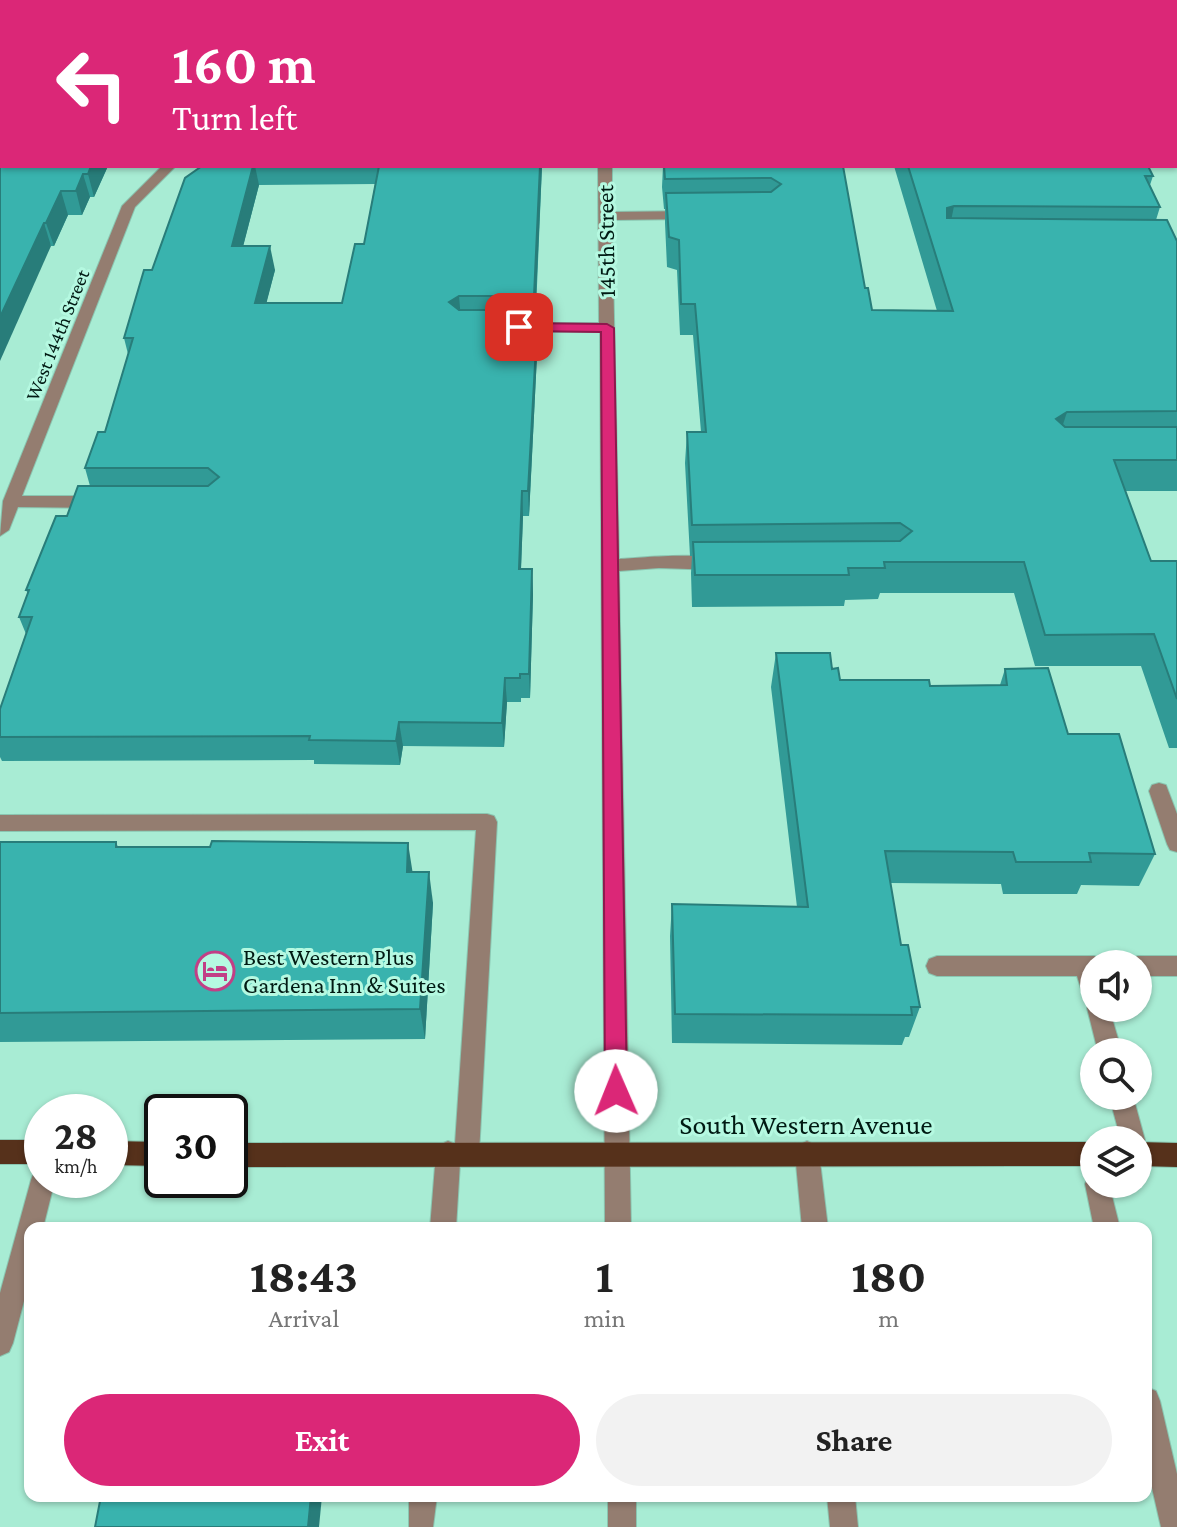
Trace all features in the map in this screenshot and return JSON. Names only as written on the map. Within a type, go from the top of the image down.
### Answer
[{"type":"main road","points":[[0,1152],[24,1152]]},
{"type":"main road","name":"South Western Avenue","points":[[248,1155],[807,1153],[1080,1160]]},
{"type":"main road","points":[[1152,1154],[1177,1155]]},
{"type":"street","name":"West 144th Street","points":[[0,530],[129,206],[167,168]]},
{"type":"street","name":"145th Street","points":[[605,168],[618,1222]]},
{"type":"street","points":[[606,216],[705,215]]},
{"type":"street","points":[[490,327],[607,328]]},
{"type":"street","points":[[11,501],[120,502]]},
{"type":"street","points":[[610,566],[659,562],[735,564]]},
{"type":"street","points":[[1159,791],[1177,844]]},
{"type":"street","points":[[0,823],[487,822],[457,1154],[444,1222]]},
{"type":"street","points":[[937,966],[1080,966]]},
{"type":"street","points":[[1152,966],[1177,966]]},
{"type":"street","points":[[807,1153],[814,1222]]},
{"type":"street","points":[[32,1222],[38,1198]]},
{"type":"street","points":[[1100,1198],[1106,1222]]},
{"type":"street","points":[[0,1343],[24,1252]]},
{"type":"street","points":[[1152,1427],[1175,1527]]},
{"type":"street","points":[[622,1502],[622,1527]]},
{"type":"street","points":[[842,1502],[844,1527]]},
{"type":"building","points":[[0,168],[90,168],[88,174],[83,174],[76,191],[61,191],[0,317]]},
{"type":"building","points":[[199,168],[252,168],[232,246],[270,246],[255,303],[342,303],[355,244],[364,244],[379,168],[540,168],[534,296],[459,296],[449,302],[459,310],[538,310],[528,491],[522,491],[519,569],[532,569],[529,674],[520,674],[520,678],[505,678],[502,723],[399,722],[396,741],[309,740],[310,736],[0,737],[0,709],[32,617],[19,617],[29,590],[26,590],[56,516],[67,516],[78,486],[208,486],[219,477],[208,468],[85,468],[98,432],[105,432],[133,338],[124,338],[144,270],[152,270],[185,178]]},
{"type":"building","points":[[664,168],[843,168],[865,288],[868,288],[872,310],[953,311],[909,168],[1149,168],[1153,176],[1145,176],[1160,207],[954,206],[947,208],[947,218],[1167,220],[1177,241],[1177,411],[1067,412],[1056,419],[1065,427],[1177,427],[1177,460],[1114,460],[1151,561],[1177,561],[1177,699],[1154,634],[1045,635],[1024,562],[884,562],[885,568],[848,568],[849,575],[695,575],[693,542],[900,541],[912,531],[900,523],[692,525],[687,432],[706,432],[695,304],[681,304],[679,240],[669,237],[666,193],[771,192],[781,184],[771,178],[665,179]]},
{"type":"building","points":[[776,653],[830,653],[832,669],[838,668],[840,680],[929,680],[930,686],[1007,685],[1005,669],[1048,668],[1068,734],[1119,734],[1155,854],[1089,853],[1091,862],[1016,862],[1013,852],[885,851],[901,945],[908,945],[920,1007],[911,1007],[912,1015],[675,1014],[672,904],[808,907]]},
{"type":"building","name":"Best Western Plus Gardena Inn & Suites","points":[[212,841],[408,843],[407,872],[429,872],[420,1009],[0,1013],[0,842],[116,842],[116,847],[210,847]]},
{"type":"building","points":[[100,1502],[310,1502],[308,1527],[95,1527]]},
{"type":"place","name":"Best Western Plus Gardena Inn & Suites","points":[[215,971]]},
{"type":"route","points":[[519,327],[607,328],[616,1091]]}]
